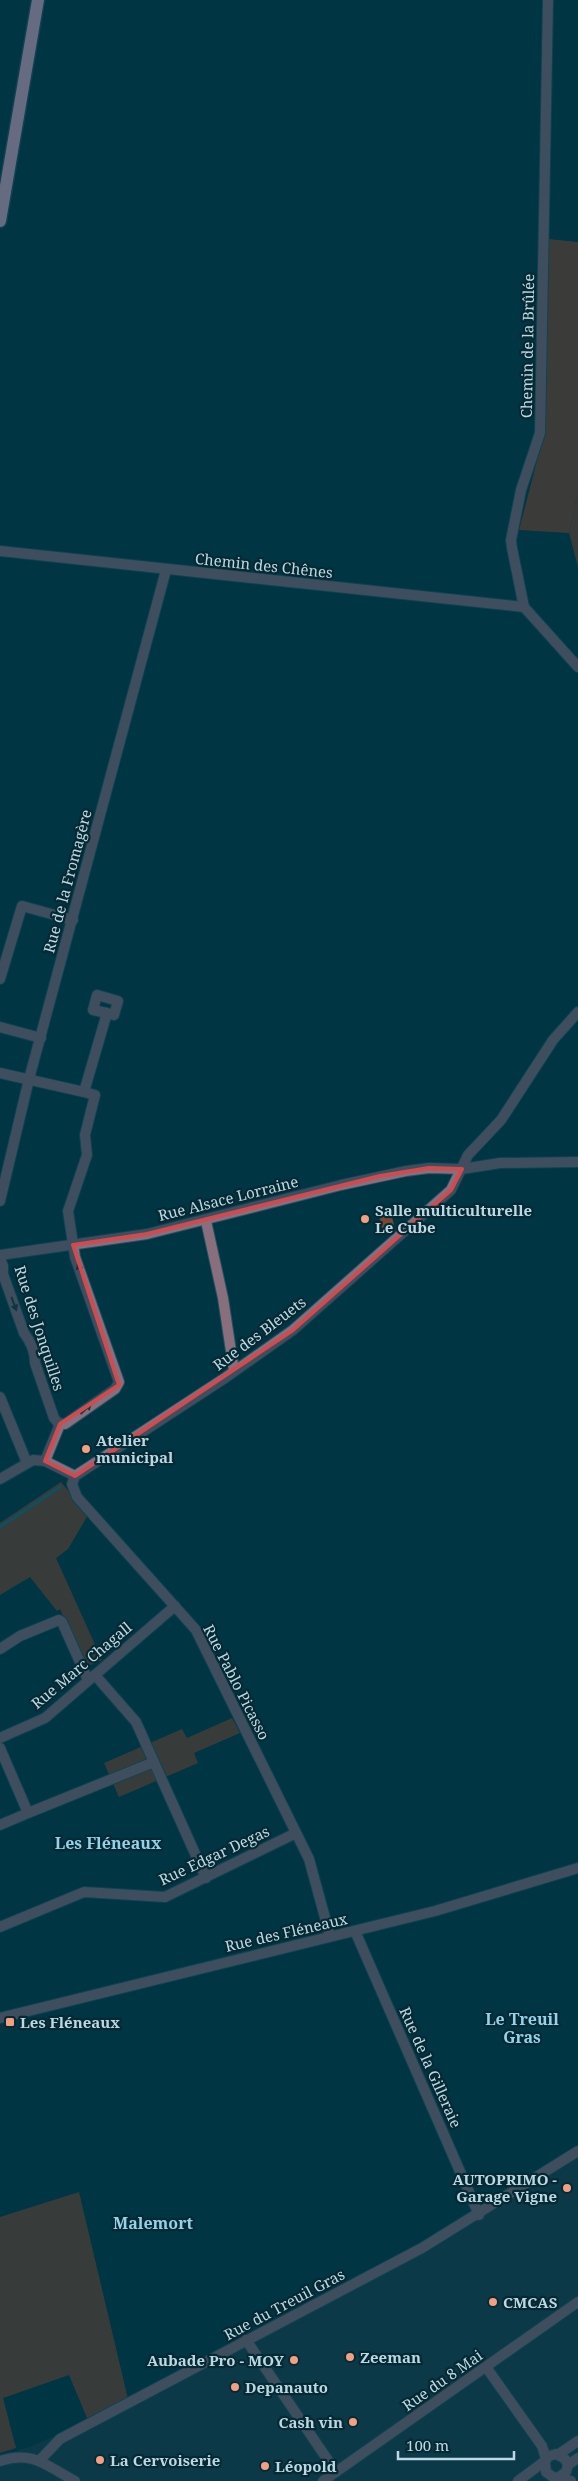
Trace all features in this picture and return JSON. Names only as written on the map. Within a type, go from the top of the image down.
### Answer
[{"type":"main road","points":[[0,221],[38,0]]},
{"type":"street","name":"Chemin de la Brûlée","points":[[524,607],[511,540],[521,490],[540,433],[548,0]]},
{"type":"street","name":"Chemin des Chênes","points":[[0,550],[166,570],[524,607]]},
{"type":"street","name":"Rue de la Fromagère","points":[[0,1201],[30,1079],[166,570]]},
{"type":"street","points":[[524,607],[578,667]]},
{"type":"street","points":[[0,979],[22,906],[73,920]]},
{"type":"street","name":"Rue des Bleuets","points":[[75,1476],[234,1371],[307,1318],[451,1190],[468,1155],[501,1120],[553,1040],[578,1012]]},
{"type":"street","points":[[84,1092],[106,1013]]},
{"type":"street","points":[[0,1027],[41,1038]]},
{"type":"street","points":[[0,1073],[95,1095],[85,1135],[87,1156],[68,1211],[73,1245],[119,1382],[115,1389],[91,1404],[88,1410],[65,1424],[60,1424],[45,1461]]},
{"type":"street","name":"Rue Alsace Lorraine","points":[[0,1256],[132,1237],[380,1176],[429,1168],[462,1169],[500,1164],[578,1162]]},
{"type":"street","points":[[206,1220],[223,1298],[234,1371]]},
{"type":"street","name":"Rue des Jonquilles","points":[[0,1256],[3,1274],[24,1333],[35,1355],[34,1363],[54,1418],[60,1424]]},
{"type":"street","points":[[0,1397],[27,1463]]},
{"type":"street","points":[[0,1479],[37,1459],[75,1476]]},
{"type":"street","name":"Rue Pablo Picasso","points":[[75,1476],[72,1484],[76,1497],[196,1630],[315,1875],[330,1936]]},
{"type":"street","name":"Rue Marc Chagall","points":[[0,1738],[45,1718],[176,1606]]},
{"type":"street","points":[[0,1649],[20,1636],[59,1620],[62,1622],[92,1678],[136,1722],[206,1878]]},
{"type":"street","points":[[0,1748],[28,1813]]},
{"type":"street","points":[[0,1825],[154,1762]]},
{"type":"street","name":"Rue Edgar Degas","points":[[0,1927],[84,1892],[166,1897],[296,1833]]},
{"type":"street","name":"Rue des Fléneaux","points":[[0,2018],[482,1898],[578,1868]]},
{"type":"street","name":"Rue de la Gilleraie","points":[[354,1931],[478,2215]]},
{"type":"street","name":"Rue du Treuil Gras","points":[[39,2461],[60,2439],[422,2248],[478,2215],[578,2150]]},
{"type":"street","name":"Rue du 8 Mai","points":[[323,2481],[578,2302]]},
{"type":"street","points":[[246,2340],[336,2472]]},
{"type":"street","points":[[486,2367],[551,2457],[566,2458],[571,2481],[551,2478],[544,2468],[551,2457]]},
{"type":"street","points":[[518,2481],[551,2457],[578,2441]]},
{"type":"street","points":[[0,2462],[21,2456],[39,2461],[75,2481]]},
{"type":"street","points":[[551,2478],[578,2458]]},
{"type":"highlighted area","points":[[429,1168],[462,1169],[451,1190],[293,1330],[75,1476],[45,1461],[60,1424],[119,1385],[73,1245],[147,1234],[380,1176]]},
{"type":"shaded area","points":[[548,239],[578,242],[578,492],[569,533],[519,530],[544,434]]},
{"type":"shaded area","points":[[578,491],[578,567],[569,533]]},
{"type":"shaded area","points":[[390,1209],[395,1229],[383,1232],[378,1212]]},
{"type":"shaded area","points":[[61,1482],[88,1515],[68,1549],[56,1558],[102,1660],[86,1667],[60,1609],[57,1611],[30,1577],[0,1595],[0,1523]]},
{"type":"shaded area","points":[[232,1718],[240,1733],[194,1753],[198,1763],[119,1797],[104,1763],[182,1729],[187,1738]]},
{"type":"shaded area","points":[[578,2151],[578,2481],[0,2481],[0,2456],[32,2446],[112,2410],[422,2248]]},
{"type":"shaded area","points":[[79,2192],[128,2399],[87,2418],[69,2375],[3,2398],[16,2448],[0,2453],[0,2217]]},
{"type":"waterway","points":[[0,1527],[60,1487]]},
{"type":"place","name":"Salle multiculturelle Le Cube","points":[[365,1219]]},
{"type":"place","name":"Atelier municipal","points":[[86,1449]]},
{"type":"place","name":"Les Fléneaux","points":[[10,2022]]},
{"type":"place","name":"AUTOPRIMO - Garage Vigne","points":[[567,2188]]},
{"type":"place","name":"CMCAS","points":[[493,2302]]},
{"type":"place","name":"Zeeman","points":[[350,2357]]},
{"type":"place","name":"Aubade Pro - MOY","points":[[294,2360]]},
{"type":"place","name":"Depanauto","points":[[235,2387]]},
{"type":"place","name":"Cash vin","points":[[353,2422]]},
{"type":"place","name":"La Cervoiserie","points":[[100,2460]]},
{"type":"place","name":"Léopold","points":[[265,2466]]},
{"type":"district","name":"Les Fléneaux","points":[[108,1843]]},
{"type":"district","name":"Le Treuil Gras","points":[[522,2028]]},
{"type":"district","name":"Malemort","points":[[153,2223]]}]
